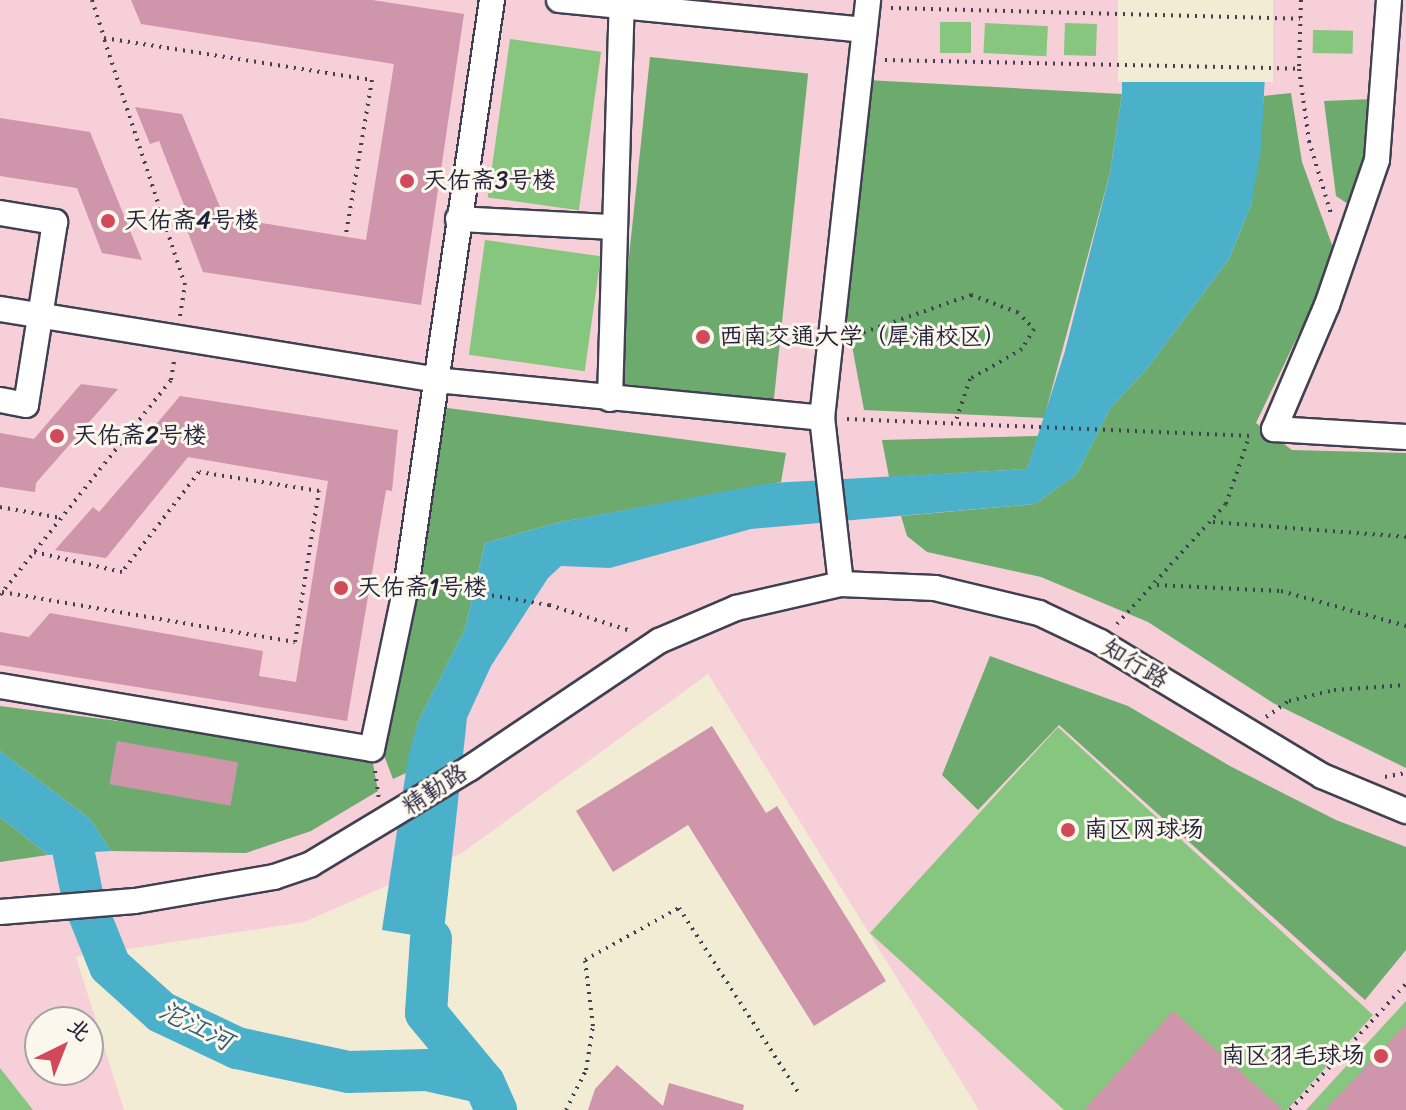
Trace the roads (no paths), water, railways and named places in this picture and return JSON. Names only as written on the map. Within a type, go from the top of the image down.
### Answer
[{"type":"street","points":[[0,686],[372,749],[407,581],[492,0]]},
{"type":"street","points":[[559,0],[866,12],[822,418],[841,584]]},
{"type":"street","points":[[1389,0],[1377,160],[1345,252],[1274,429],[1406,437]]},
{"type":"street","points":[[1397,0],[1406,3]]},
{"type":"street","points":[[610,399],[611,227],[621,4]]},
{"type":"street","points":[[0,213],[55,222],[26,405],[0,400]]},
{"type":"street","points":[[458,219],[611,227]]},
{"type":"street","points":[[0,309],[436,380],[822,418]]},
{"type":"street","name":"精勤路","points":[[5,912],[135,901],[274,877],[311,864],[382,824],[470,768],[659,641],[736,608],[841,584]]},
{"type":"street","name":"知行路","points":[[841,584],[935,588],[1000,601],[1100,642],[1322,776],[1406,811]]},
{"type":"water","points":[[1122,0],[1269,0],[1261,150],[1251,205],[1229,259],[1146,370],[1111,407],[1077,474],[1035,504],[751,529],[610,568],[561,566],[548,578],[491,666],[467,718],[443,940],[382,930],[408,758],[418,722],[465,629],[485,543],[560,522],[771,483],[1027,469],[1065,351],[1110,173],[1122,94]]},
{"type":"water","points":[[0,751],[90,819],[111,851],[48,855],[0,817]]},
{"type":"waterway","name":"沱江河","points":[[0,790],[20,793],[72,844],[83,899],[110,966],[161,1012],[237,1048],[348,1072],[427,1070],[484,1083],[496,1110]]},
{"type":"waterway","points":[[431,939],[426,1013],[484,1083]]},
{"type":"place","name":"天佑斋3号楼","points":[[407,181]]},
{"type":"place","name":"天佑斋4号楼","points":[[108,221]]},
{"type":"place","name":"西南交通大学（犀浦校区）","points":[[703,337]]},
{"type":"place","name":"天佑斋2号楼","points":[[57,436]]},
{"type":"place","name":"天佑斋1号楼","points":[[341,588]]},
{"type":"place","name":"南区网球场","points":[[1068,830]]},
{"type":"place","name":"南区羽毛球场","points":[[1381,1056]]}]
